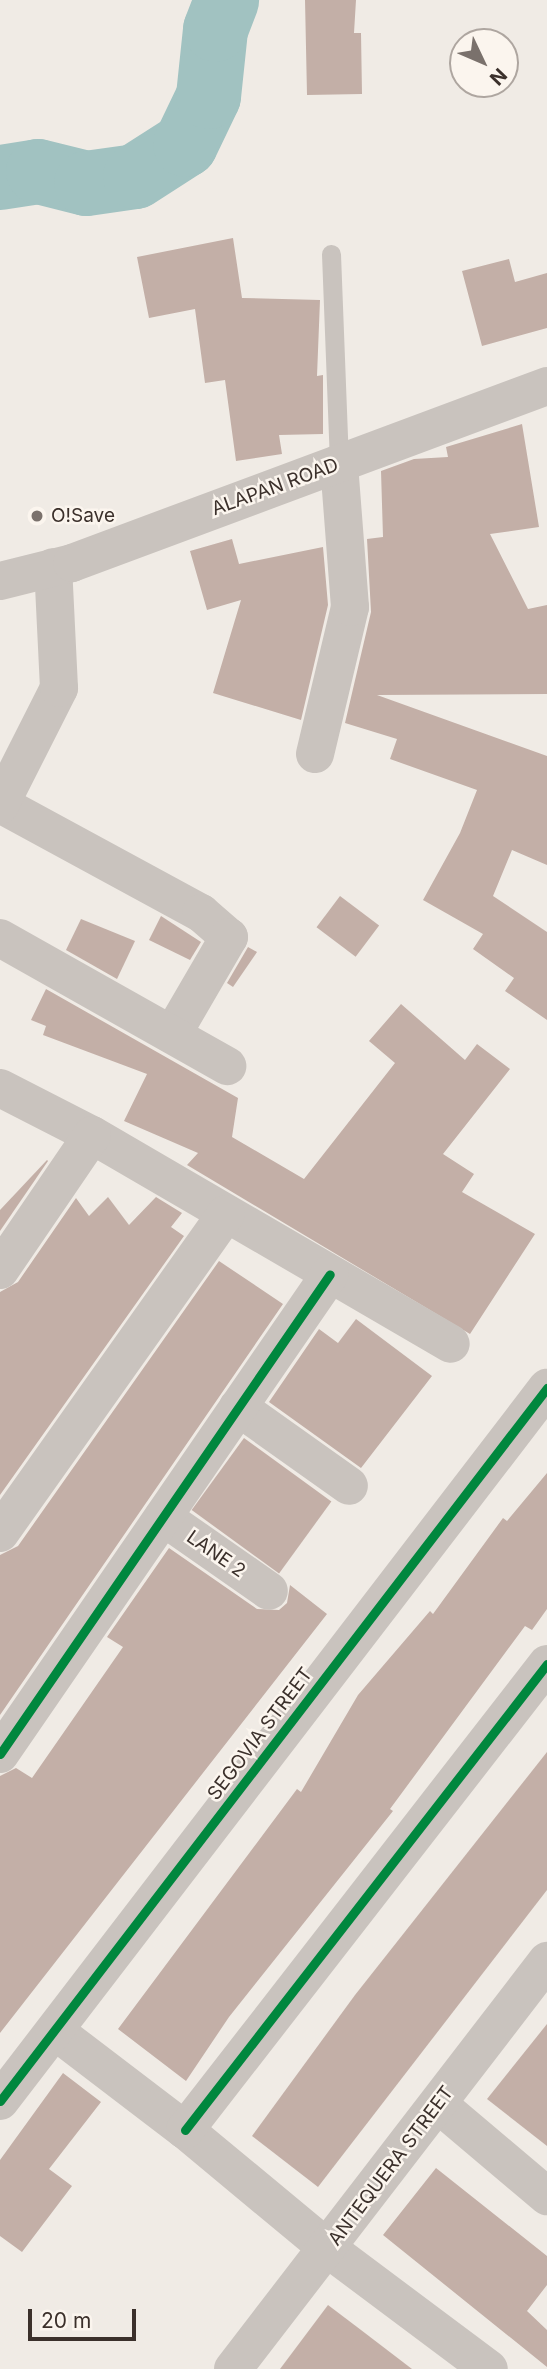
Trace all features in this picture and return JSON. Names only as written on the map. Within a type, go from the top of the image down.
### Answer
[{"type":"street","name":"ALAPAN ROAD","points":[[0,581],[53,567],[547,386]]},
{"type":"street","points":[[315,754],[350,607],[339,463]]},
{"type":"street","points":[[53,567],[59,688],[0,805],[201,913],[229,937],[172,1035]]},
{"type":"street","points":[[0,938],[227,1066]]},
{"type":"street","points":[[0,1088],[92,1135],[451,1344]]},
{"type":"street","points":[[0,1270],[92,1135]]},
{"type":"street","points":[[0,1533],[226,1214]]},
{"type":"street","points":[[0,1754],[330,1274]]},
{"type":"street","name":"SEGOVIA STREET","points":[[0,2101],[547,1388]]},
{"type":"street","points":[[238,1407],[349,1486]]},
{"type":"street","name":"LANE 2","points":[[163,1517],[269,1591]]},
{"type":"street","points":[[185,2130],[547,1664]]},
{"type":"street","name":"ANTEQUERA STREET","points":[[233,2369],[438,2104],[544,1973]]},
{"type":"street","points":[[55,2031],[185,2130],[327,2248],[489,2369]]},
{"type":"street","points":[[438,2104],[547,2196]]},
{"type":"lane","points":[[331,254],[339,463]]},
{"type":"building","points":[[305,0],[356,0],[354,33],[361,33],[362,94],[307,95]]},
{"type":"building","points":[[233,238],[242,298],[320,300],[317,376],[323,375],[323,434],[279,435],[282,454],[236,461],[225,380],[205,383],[195,309],[149,318],[137,257]]},
{"type":"building","points":[[509,259],[515,282],[547,273],[547,328],[482,346],[462,271]]},
{"type":"building","points":[[522,424],[539,527],[490,534],[528,609],[547,605],[547,694],[377,695],[547,756],[547,865],[512,850],[493,896],[547,932],[547,1020],[505,991],[514,978],[473,949],[483,934],[423,900],[460,833],[477,790],[390,759],[397,739],[345,723],[371,612],[367,539],[383,537],[381,471],[414,459],[448,457],[446,447]]},
{"type":"building","points":[[232,539],[239,564],[323,547],[328,605],[301,720],[213,693],[241,600],[207,610],[190,551]]},
{"type":"building","points":[[340,896],[379,925],[356,957],[317,927]]},
{"type":"building","points":[[161,916],[201,942],[190,960],[149,940]]},
{"type":"building","points":[[81,919],[135,941],[117,979],[66,950]]},
{"type":"building","points":[[248,947],[257,952],[233,987],[227,983]]},
{"type":"building","points":[[46,989],[238,1098],[232,1137],[304,1179],[395,1063],[369,1041],[401,1004],[465,1060],[477,1044],[510,1069],[443,1154],[474,1174],[462,1192],[535,1234],[470,1334],[187,1165],[198,1153],[124,1121],[147,1074],[43,1035],[46,1026],[31,1020]]},
{"type":"building","points":[[48,1161],[0,1231],[0,1210]]},
{"type":"building","points":[[108,1197],[129,1225],[156,1197],[182,1213],[171,1227],[184,1236],[0,1495],[0,1292],[18,1282],[76,1198],[89,1216]]},
{"type":"building","points":[[219,1261],[283,1304],[0,1715],[0,1555],[18,1546]]},
{"type":"building","points":[[356,1319],[432,1376],[361,1468],[269,1402],[319,1329],[338,1343]]},
{"type":"building","points":[[244,1438],[331,1501],[279,1573],[192,1510]]},
{"type":"building","points":[[547,1473],[547,1609],[532,1630],[525,1626],[390,1809],[393,1811],[229,2017],[186,2081],[118,2029],[297,1789],[301,1792],[358,1695],[430,1611],[433,1614],[503,1518],[507,1521]]},
{"type":"building","points":[[169,1548],[257,1609],[279,1610],[287,1603],[290,1585],[327,1614],[0,2033],[0,1776],[16,1768],[32,1778],[123,1647],[107,1637]]},
{"type":"building","points":[[547,1752],[547,1890],[318,2187],[252,2136],[355,1995]]},
{"type":"building","points":[[547,2024],[547,2146],[487,2099]]},
{"type":"building","points":[[63,2073],[101,2102],[49,2169],[72,2186],[22,2252],[0,2236],[0,2160]]},
{"type":"building","points":[[436,2168],[547,2256],[547,2285],[527,2311],[547,2330],[547,2367],[383,2235]]},
{"type":"building","points":[[328,2305],[361,2330],[412,2369],[280,2369]]},
{"type":"waterway","points":[[0,177],[38,171],[86,183],[135,176],[185,144],[208,96],[215,29],[226,0]]},
{"type":"cycle path","points":[[0,1754],[330,1274]]},
{"type":"cycle path","points":[[0,2101],[547,1388]]},
{"type":"cycle path","points":[[185,2130],[547,1664]]},
{"type":"place","name":"O!Save","points":[[37,516]]}]
